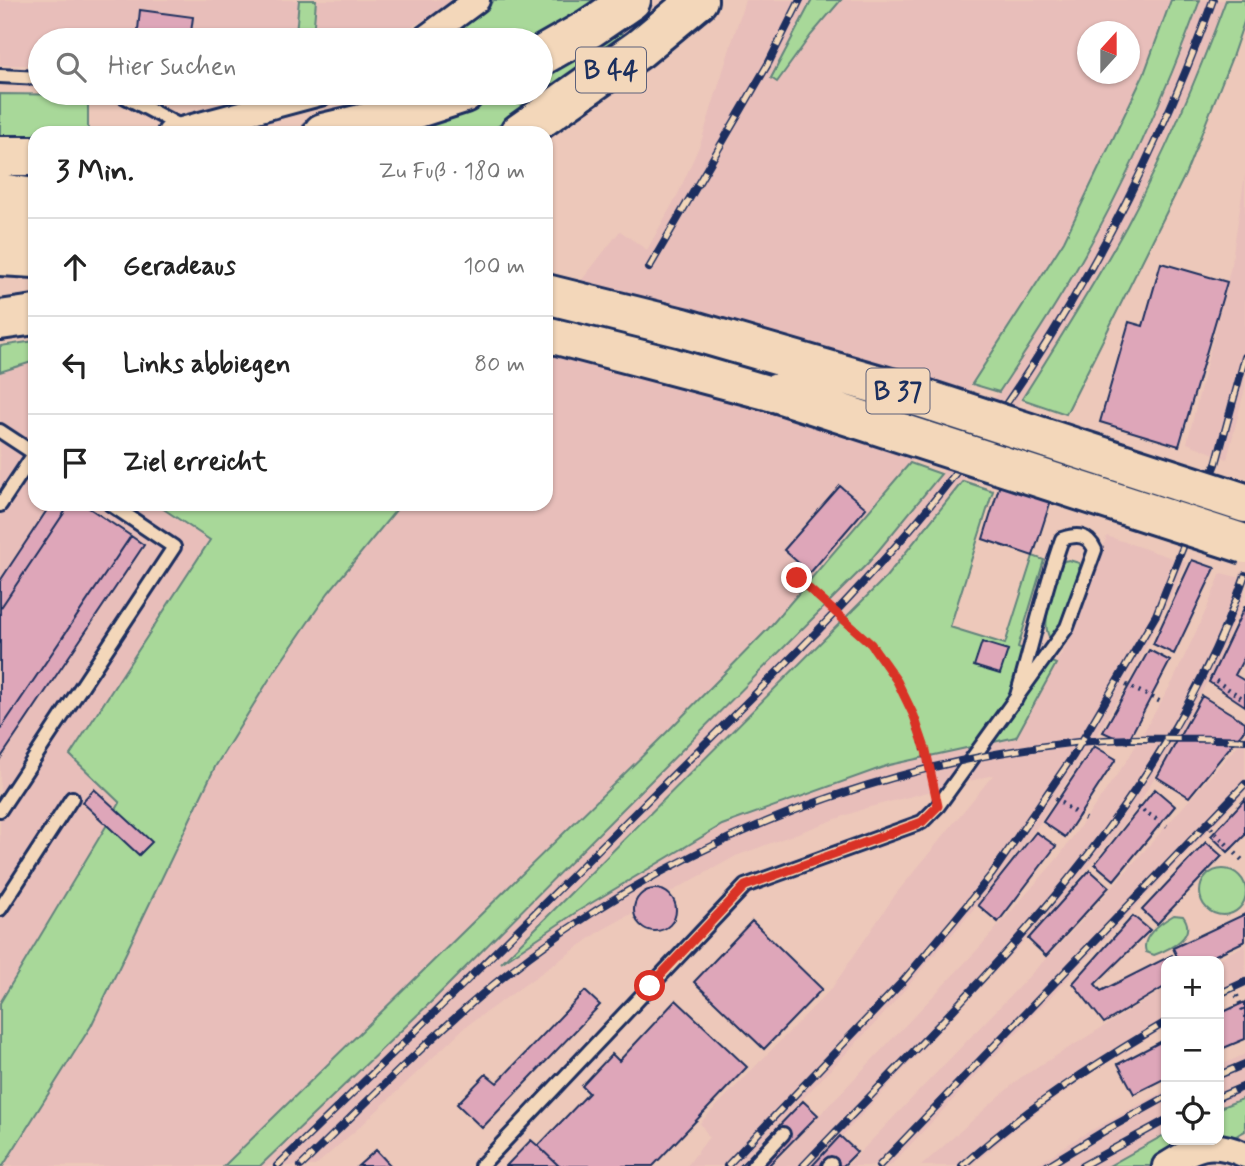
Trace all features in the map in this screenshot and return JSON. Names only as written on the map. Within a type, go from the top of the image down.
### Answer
[{"type":"highway","name":"B 44","points":[[553,49],[631,0]]},
{"type":"highway","name":"B 44","points":[[530,126],[639,49],[697,0]]},
{"type":"highway","points":[[349,126],[426,105]]},
{"type":"highway","points":[[0,156],[28,156]]},
{"type":"highway","points":[[0,193],[28,197]]},
{"type":"highway","points":[[0,228],[28,232]]},
{"type":"highway","points":[[0,256],[28,258]]},
{"type":"highway","name":"B 37","points":[[553,296],[683,328],[884,387],[1245,503]]},
{"type":"highway","points":[[0,320],[28,316]]},
{"type":"highway","name":"B 37","points":[[553,334],[778,393],[1245,544]]},
{"type":"street","points":[[438,28],[477,0]]},
{"type":"street","points":[[197,126],[275,105]]},
{"type":"street","points":[[1165,1166],[1185,1154],[1215,1144],[1245,1155]]},
{"type":"lane","points":[[0,76],[28,77]]},
{"type":"lane","points":[[137,105],[170,126]]},
{"type":"lane","points":[[0,431],[28,449]]},
{"type":"lane","points":[[0,505],[28,464]]},
{"type":"lane","points":[[0,810],[174,547],[120,511]]},
{"type":"lane","points":[[481,1166],[745,886],[922,822],[938,806],[1016,699],[1067,627],[1095,550],[1092,542],[1082,536],[1062,539],[1046,585],[1036,633],[1016,699]]},
{"type":"lane","points":[[0,909],[72,798]]},
{"type":"lane","points":[[753,1166],[783,1134]]},
{"type":"path","points":[[797,578],[871,644],[897,681],[914,716],[926,751],[938,806]]},
{"type":"path","points":[[1210,677],[1244,697]]},
{"type":"path","points":[[1126,685],[1161,702]]},
{"type":"path","points":[[1055,799],[1086,820]]},
{"type":"path","points":[[1137,807],[1167,826]]},
{"type":"path","points":[[1211,828],[1245,863]]},
{"type":"path","points":[[1234,989],[1245,1015]]},
{"type":"shaded area","points":[[0,0],[453,0],[439,12],[409,28],[28,28],[28,65],[0,65]]},
{"type":"shaded area","points":[[745,0],[812,0],[771,77],[841,0],[1171,0],[1140,82],[1140,21],[1077,21],[1077,84],[1139,84],[1064,241],[972,384],[910,463],[768,629],[666,733],[224,1166],[3,1166],[91,1026],[215,767],[270,678],[328,593],[395,511],[553,511],[553,317],[620,231],[647,250],[678,194],[701,142]]},
{"type":"shaded area","points":[[1200,0],[1226,0],[1192,86],[1128,223],[1092,288],[1022,399],[963,481],[886,577],[505,960],[578,911],[722,825],[889,765],[1016,737],[1074,631],[1107,536],[1187,563],[1131,678],[1083,758],[1035,830],[972,911],[882,1016],[738,1166],[687,1166],[709,1137],[700,1123],[832,988],[895,895],[993,775],[866,808],[736,856],[602,930],[465,1027],[315,1166],[260,1166],[433,1000],[869,562],[941,474],[999,392],[1073,276],[1142,142],[1171,78]]},
{"type":"shaded area","points":[[1245,175],[1245,388],[1227,459],[1187,443],[1231,266]]},
{"type":"shaded area","points":[[28,362],[28,511],[166,511],[210,540],[70,755],[121,803],[0,1003],[0,372]]},
{"type":"shaded area","points":[[1221,573],[1245,579],[1245,594],[1216,665],[1134,812],[1061,901],[814,1166],[771,1166],[978,949],[1057,859],[1128,759],[1173,681]]},
{"type":"shaded area","points":[[1245,737],[1245,792],[890,1166],[847,1166],[1082,921]]},
{"type":"shaded area","points":[[1245,945],[1245,984],[1224,995],[1224,956]]},
{"type":"shaded area","points":[[1161,991],[1161,1030],[1092,1073],[1026,1120],[971,1166],[921,1166],[1020,1078]]},
{"type":"shaded area","points":[[1245,1054],[1245,1098],[1224,1106],[1224,1082],[1224,1064]]},
{"type":"shaded area","points":[[1161,1093],[1161,1137],[1109,1166],[1035,1166],[1081,1136]]},
{"type":"green space","points":[[299,0],[316,0],[314,28],[297,28]]},
{"type":"green space","points":[[494,0],[595,0],[550,28],[460,28]]},
{"type":"green space","points":[[812,0],[841,0],[811,35],[777,82],[771,78]]},
{"type":"green space","points":[[1171,0],[1200,0],[1173,71],[1126,175],[1064,290],[999,392],[972,384],[1064,241],[1144,74]]},
{"type":"green space","points":[[1226,0],[1245,0],[1245,19],[1232,57],[1185,175],[1066,414],[1022,399],[1089,291],[1155,171]]},
{"type":"green space","points":[[615,28],[626,38],[553,91],[553,65]]},
{"type":"green space","points":[[0,94],[28,94],[28,105],[88,105],[88,126],[28,126],[28,136],[0,137]]},
{"type":"green space","points":[[475,105],[533,105],[498,126],[427,126]]},
{"type":"green space","points":[[28,342],[28,363],[0,372],[0,346]]},
{"type":"green space","points":[[910,463],[941,474],[869,562],[433,1000],[260,1166],[224,1166],[666,733],[768,629]]},
{"type":"green space","points":[[963,481],[993,491],[950,627],[1005,644],[1033,556],[1044,560],[1018,647],[1056,664],[1016,737],[889,765],[722,825],[578,911],[501,963],[886,577]]},
{"type":"green space","points":[[166,511],[395,511],[328,593],[270,678],[215,767],[91,1026],[3,1166],[0,1166],[0,1003],[120,803],[70,755],[210,540]]},
{"type":"green space","points":[[1069,560],[1079,563],[1079,576],[1058,631],[1054,638],[1050,638],[1046,623],[1047,613],[1061,565]]},
{"type":"green space","points":[[1223,869],[1232,870],[1239,876],[1245,883],[1245,901],[1239,908],[1232,914],[1223,915],[1214,914],[1207,908],[1201,901],[1200,892],[1201,883],[1207,876],[1214,870]]},
{"type":"green space","points":[[1174,915],[1183,916],[1187,923],[1185,936],[1154,955],[1146,952],[1149,935]]},
{"type":"green space","points":[[1245,1098],[1245,1131],[1200,1163],[1193,1166],[1109,1166],[1161,1137],[1161,1145],[1224,1145],[1224,1106]]},
{"type":"building","points":[[140,10],[193,17],[192,28],[138,28]]},
{"type":"building","points":[[1161,263],[1227,282],[1179,446],[1100,422],[1129,322],[1143,326]]},
{"type":"building","points":[[1001,481],[1052,497],[1033,556],[983,539]]},
{"type":"building","points":[[840,486],[866,508],[810,573],[784,550]]},
{"type":"building","points":[[46,511],[65,511],[0,609],[0,581]]},
{"type":"building","points":[[65,511],[94,511],[131,536],[0,730],[0,609]]},
{"type":"building","points":[[131,536],[144,545],[0,759],[0,730]]},
{"type":"building","points":[[1192,560],[1215,568],[1174,654],[1153,644]]},
{"type":"building","points":[[1245,606],[1245,656],[1235,675],[1245,681],[1245,706],[1209,682]]},
{"type":"building","points":[[982,642],[1008,650],[1000,674],[974,666]]},
{"type":"building","points":[[1149,650],[1170,661],[1127,743],[1103,732]]},
{"type":"building","points":[[1202,696],[1245,722],[1245,729],[1189,797],[1157,777]]},
{"type":"building","points":[[1094,746],[1116,759],[1065,837],[1043,822]]},
{"type":"building","points":[[94,789],[152,842],[139,855],[82,802]]},
{"type":"building","points":[[1155,789],[1175,806],[1114,880],[1095,864]]},
{"type":"building","points":[[1245,799],[1245,835],[1228,852],[1211,836]]},
{"type":"building","points":[[1036,832],[1056,846],[998,922],[978,905]]},
{"type":"building","points":[[1206,842],[1222,856],[1157,924],[1142,910]]},
{"type":"building","points":[[1090,870],[1109,887],[1046,956],[1028,939]]},
{"type":"building","points":[[655,889],[670,895],[676,910],[670,925],[655,931],[640,925],[634,910],[640,895]]},
{"type":"building","points":[[1245,914],[1245,941],[1214,956],[1177,956],[1173,948]]},
{"type":"building","points":[[1133,916],[1150,930],[1095,984],[1101,991],[1161,961],[1161,989],[1104,1023],[1073,983]]},
{"type":"building","points":[[752,921],[822,989],[764,1049],[694,982]]},
{"type":"building","points":[[585,991],[600,1005],[482,1128],[457,1104],[486,1074],[497,1083]]},
{"type":"building","points":[[676,1000],[747,1067],[653,1166],[559,1166],[538,1146],[589,1093],[582,1086],[612,1054],[619,1061]]},
{"type":"building","points":[[1245,1002],[1245,1039],[1224,1048],[1224,1019],[1224,1012]]},
{"type":"building","points":[[1161,1042],[1161,1080],[1134,1094],[1118,1064]]},
{"type":"building","points":[[803,1101],[818,1115],[768,1166],[740,1166]]},
{"type":"building","points":[[840,1136],[857,1152],[843,1166],[812,1166]]},
{"type":"building","points":[[531,1140],[538,1146],[559,1166],[506,1166]]},
{"type":"building","points":[[376,1150],[390,1165],[358,1166]]},
{"type":"railway","points":[[649,268],[768,64],[800,0]]},
{"type":"railway","points":[[277,1166],[787,662],[860,586],[928,508],[1015,391],[1092,266],[1158,135],[1213,0]]},
{"type":"railway","points":[[727,1166],[903,981],[953,922],[992,874],[1073,756],[1156,615],[1216,464],[1245,357]]},
{"type":"railway","points":[[803,1166],[996,963],[1057,893],[1114,820],[1165,744],[1209,662],[1245,575]]},
{"type":"railway","points":[[301,1166],[468,1006],[557,936],[624,893],[695,854],[768,821],[843,793],[920,771],[999,753],[1099,740],[1245,740]]},
{"type":"railway","points":[[879,1166],[1245,784]]},
{"type":"railway","points":[[1224,992],[1245,982]]},
{"type":"railway","points":[[962,1166],[1060,1089],[1161,1025]]},
{"type":"railway","points":[[1224,1073],[1245,1064]]},
{"type":"railway","points":[[1224,1095],[1245,1086]]},
{"type":"railway","points":[[1047,1166],[1161,1100]]},
{"type":"railway","points":[[1082,1166],[1161,1123]]},
{"type":"route","points":[[650,986],[745,886],[922,822],[938,806],[926,751],[914,716],[897,681],[871,644],[797,578]]}]
